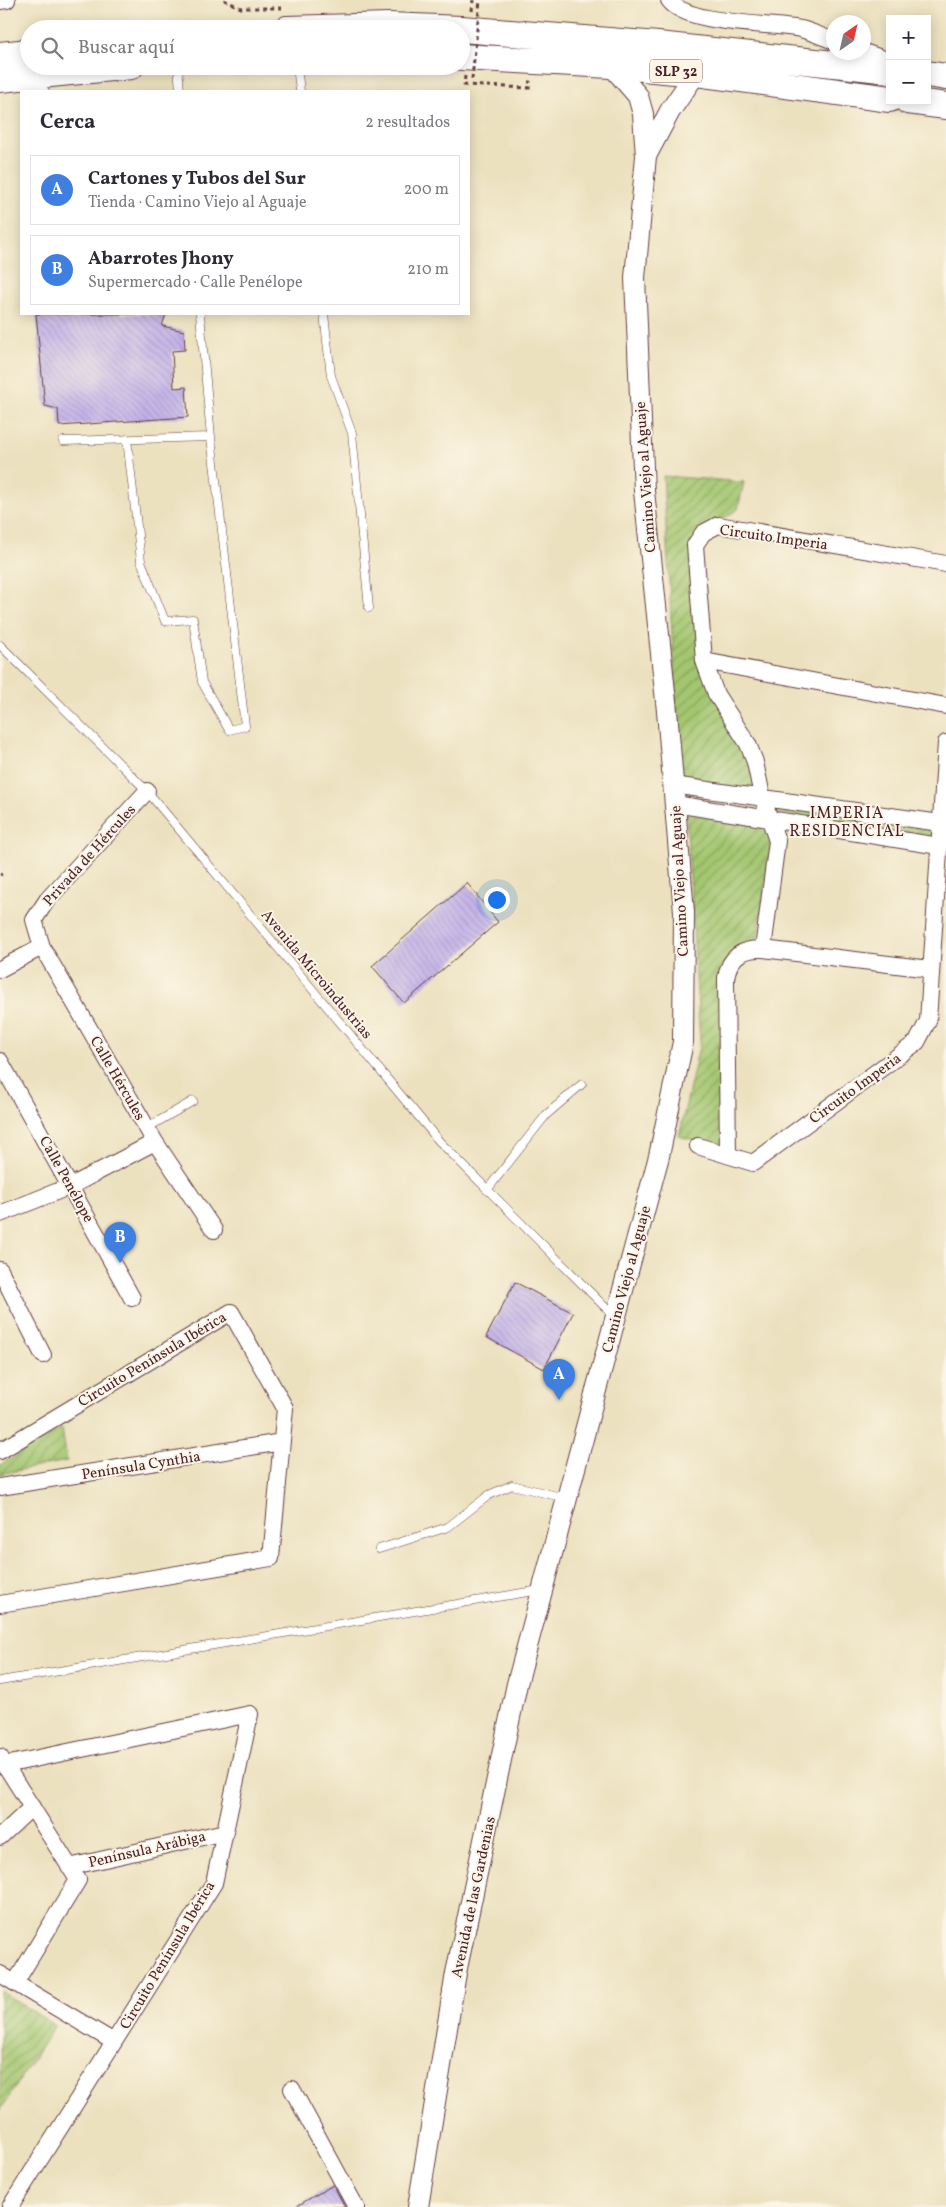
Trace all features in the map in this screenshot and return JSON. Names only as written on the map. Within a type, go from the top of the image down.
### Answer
[{"type":"highway","name":"SLP 32","points":[[470,30],[658,45],[886,70]]},
{"type":"highway","points":[[0,55],[16,69]]},
{"type":"highway","name":"SLP 32","points":[[470,68],[611,65],[696,73],[886,98]]},
{"type":"highway","points":[[931,75],[946,77]]},
{"type":"highway","points":[[931,104],[946,106]]},
{"type":"street","points":[[0,0],[7,0]]},
{"type":"street","points":[[669,0],[673,6],[696,16],[802,29],[826,38]]},
{"type":"street","points":[[871,54],[887,60]]},
{"type":"street","name":"Camino Viejo al Aguaje","points":[[541,1590],[659,1156],[683,1042],[684,912],[644,492],[635,278],[646,156],[643,114],[638,96],[611,65]]},
{"type":"street","name":"Camino Viejo al Aguaje","points":[[646,156],[670,111],[696,73]]},
{"type":"street","name":"Circuito Imperia","points":[[763,949],[777,841],[772,821],[762,796],[755,762],[748,744],[716,694],[704,661],[695,545],[703,533],[718,525],[946,564]]},
{"type":"street","points":[[704,661],[946,706]]},
{"type":"street","name":"Circuito Imperia","points":[[698,1146],[753,1163],[917,1042],[928,1021],[946,743]]},
{"type":"street","points":[[673,784],[940,824]]},
{"type":"street","name":"Privada de Hércules","points":[[34,920],[47,900],[146,791]]},
{"type":"street","points":[[675,804],[772,821],[939,846]]},
{"type":"street","name":"Calle Hércules","points":[[34,920],[42,947],[151,1135],[214,1230]]},
{"type":"street","points":[[0,969],[42,947]]},
{"type":"street","points":[[728,1155],[726,978],[728,966],[739,954],[753,949],[763,949],[930,969]]},
{"type":"street","name":"Calle Penélope","points":[[0,1061],[132,1298]]},
{"type":"street","points":[[0,1214],[71,1186],[151,1135]]},
{"type":"street","points":[[0,1270],[44,1355]]},
{"type":"street","name":"Circuito Península Ibérica","points":[[0,1451],[231,1312],[285,1408],[272,1558],[0,1604]]},
{"type":"street","name":"Península Cynthia","points":[[0,1487],[282,1442]]},
{"type":"street","name":"Avenida de las Gardenias","points":[[418,2207],[456,1973],[517,1684],[541,1590]]},
{"type":"street","name":"Circuito Península Ibérica","points":[[3,1761],[250,1714],[214,1883],[10,2207]]},
{"type":"street","points":[[3,1761],[74,1874],[16,1983]]},
{"type":"street","points":[[0,1837],[32,1807]]},
{"type":"street","name":"Península Arábiga","points":[[74,1874],[225,1832]]},
{"type":"street","points":[[0,1974],[114,2042]]},
{"type":"street","points":[[292,2089],[356,2207]]},
{"type":"lane","points":[[24,75],[44,90]]},
{"type":"lane","points":[[179,75],[180,90]]},
{"type":"lane","points":[[298,75],[300,90]]},
{"type":"lane","points":[[127,439],[140,561],[165,621],[193,619],[202,682],[229,730],[245,726],[211,438],[200,315]]},
{"type":"lane","points":[[324,315],[331,376],[352,433],[369,608]]},
{"type":"lane","points":[[63,441],[211,438]]},
{"type":"lane","name":"Avenida Microindustrias","points":[[0,645],[146,791],[439,1141],[616,1318]]},
{"type":"lane","points":[[487,1190],[546,1115],[582,1084]]},
{"type":"lane","points":[[151,1135],[193,1101]]},
{"type":"lane","points":[[379,1549],[448,1527],[489,1495],[512,1485],[567,1498]]},
{"type":"lane","points":[[0,1681],[541,1590]]},
{"type":"path","points":[[470,52],[480,0]]},
{"type":"path","points":[[470,70],[482,80]]},
{"type":"path","points":[[464,85],[529,88],[530,82],[520,81]]},
{"type":"green space","points":[[663,476],[744,482],[738,509],[717,523],[701,529],[701,660],[735,728],[758,791],[680,777]]},
{"type":"green space","points":[[779,807],[929,829],[933,831],[933,835],[929,837],[776,813],[776,809]]},
{"type":"green space","points":[[686,813],[767,827],[771,841],[757,943],[725,963],[724,1149],[679,1136],[700,1042]]},
{"type":"green space","points":[[62,1428],[67,1461],[0,1474],[0,1465]]},
{"type":"green space","points":[[0,1991],[55,2025],[0,2111]]},
{"type":"building","points":[[36,315],[166,315],[162,326],[184,331],[185,350],[172,351],[174,388],[186,387],[188,417],[59,426],[58,409],[45,406]]},
{"type":"building","points":[[467,883],[498,922],[404,1003],[372,966]]},
{"type":"building","points":[[515,1282],[573,1313],[544,1369],[486,1337]]},
{"type":"building","points":[[333,2185],[345,2207],[295,2207]]},
{"type":"place","name":"Abarrotes Jhony","points":[[120,1263]]},
{"type":"place","name":"Cartones y Tubos del Sur","points":[[559,1400]]},
{"type":"district","name":"IMPERIA RESIDENCIAL","points":[[847,821]]}]
